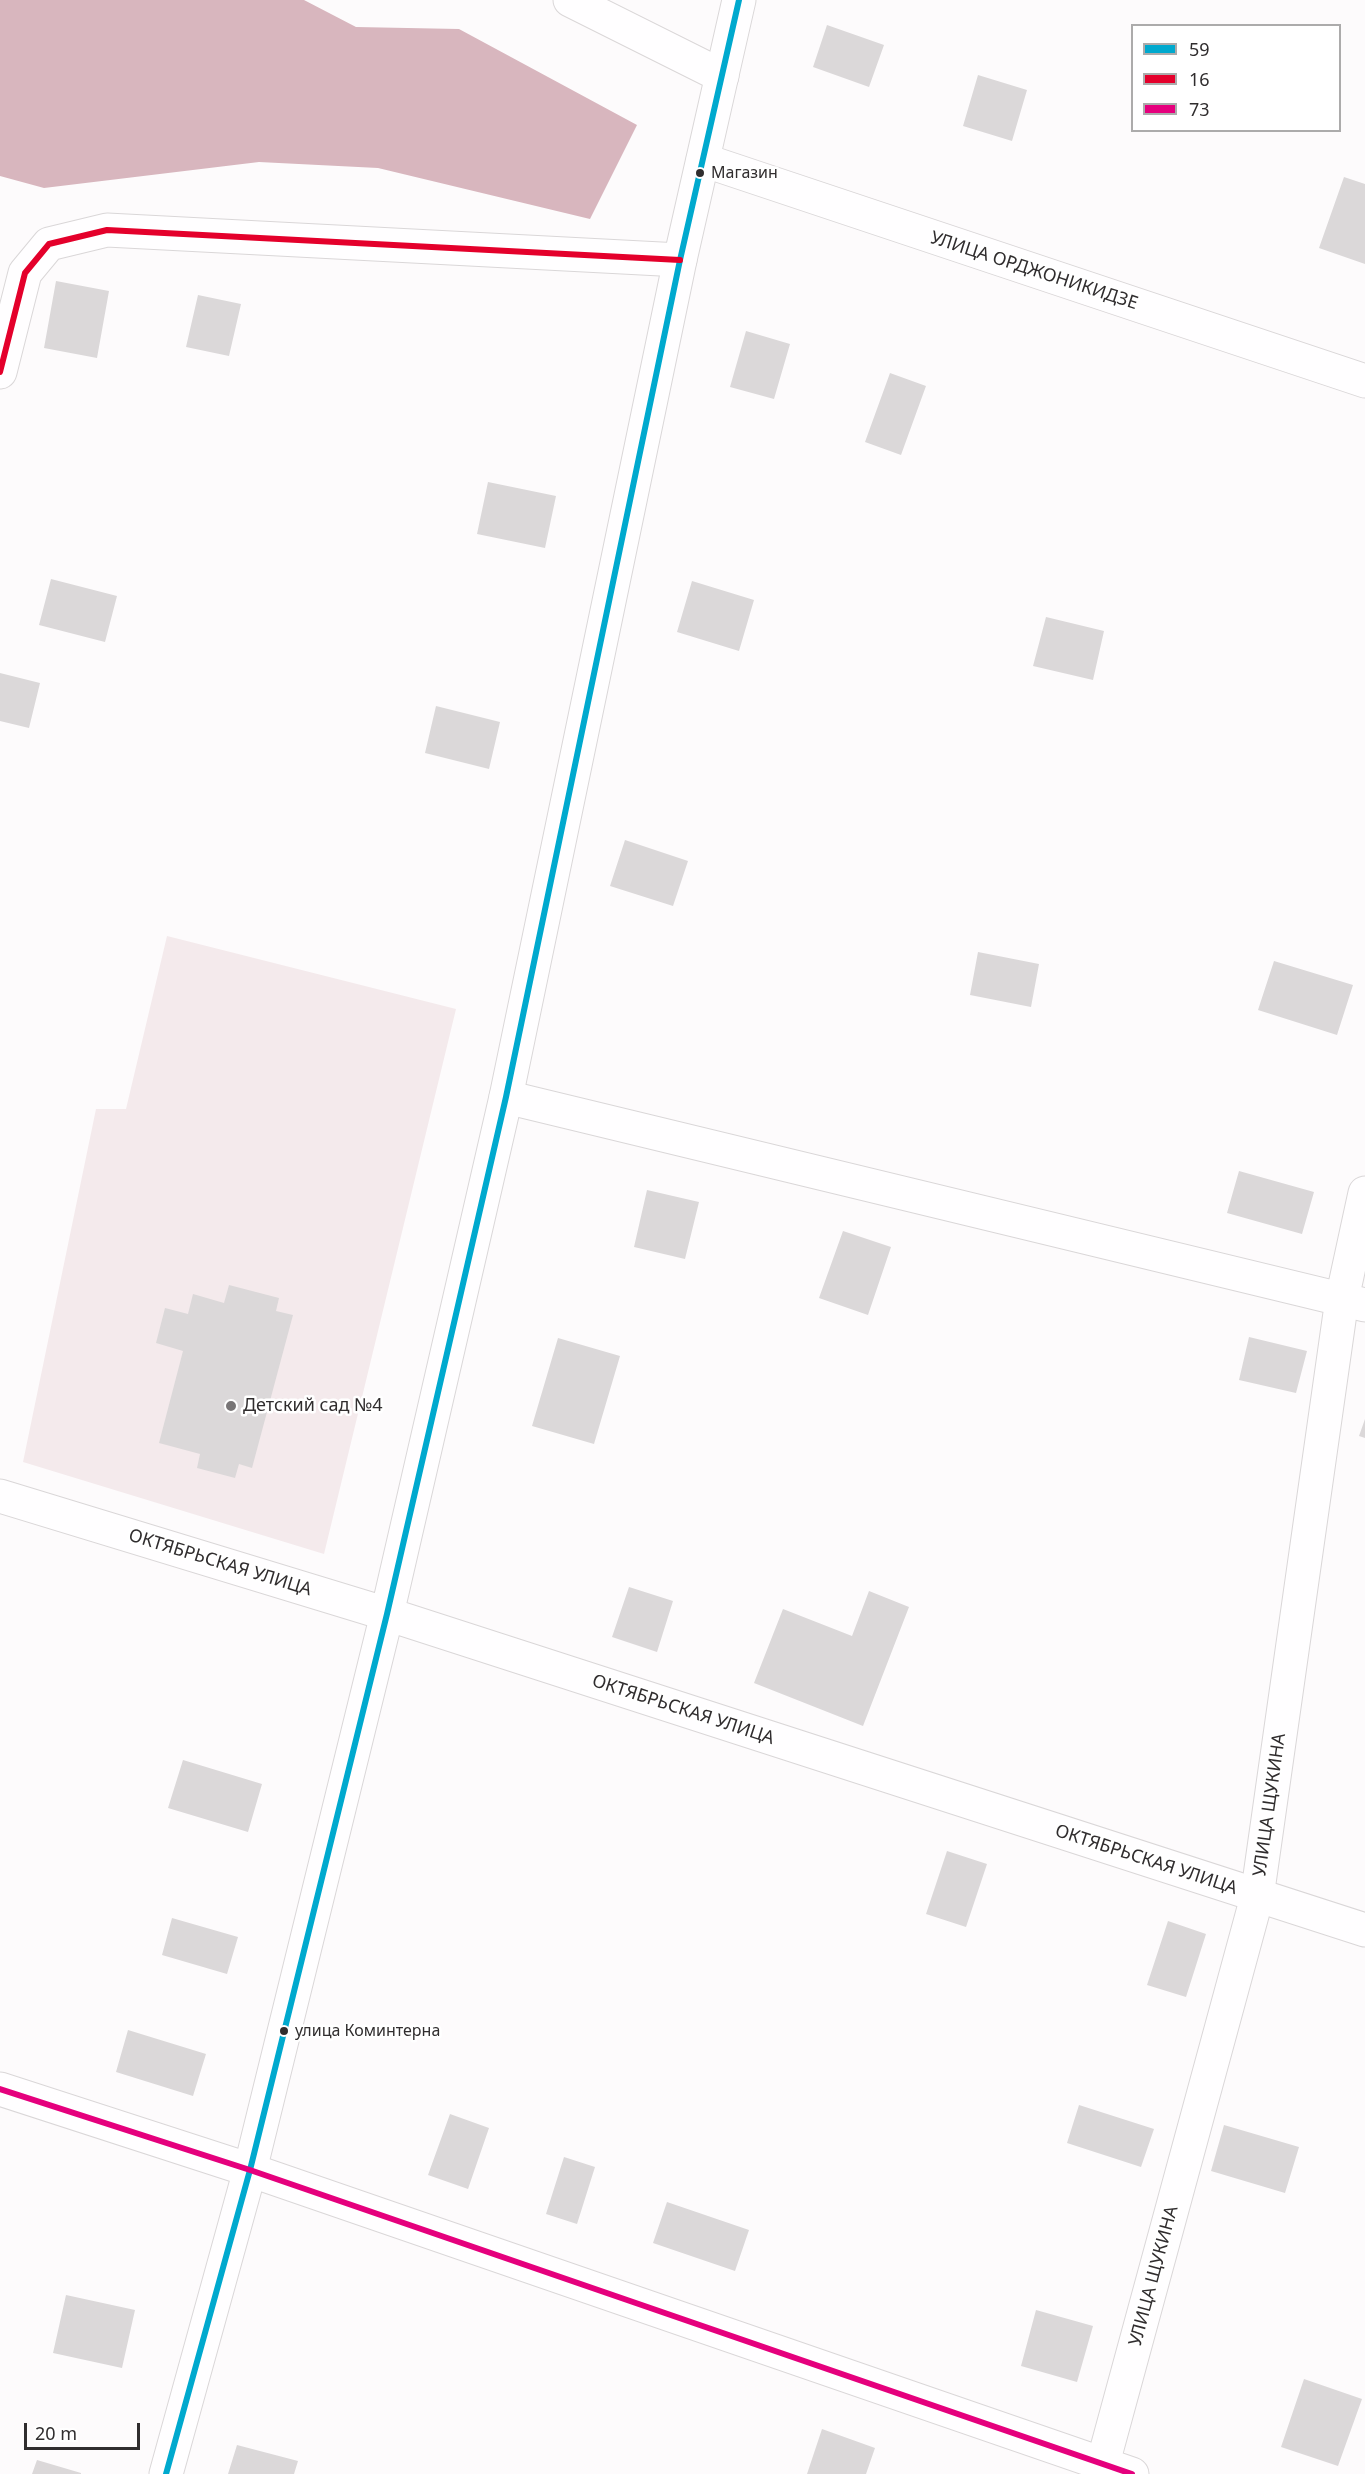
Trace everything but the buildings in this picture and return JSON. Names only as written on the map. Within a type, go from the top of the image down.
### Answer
[{"type":"street","points":[[570,0],[722,76]]},
{"type":"street","points":[[166,2474],[250,2170],[387,1614],[506,1097],[680,260],[739,0]]},
{"type":"street","name":"УЛИЦА ОРДЖОНИКИДЗЕ","points":[[703,160],[1365,381]]},
{"type":"street","points":[[0,372],[25,273],[49,244],[107,230],[680,260]]},
{"type":"street","points":[[506,1097],[1354,1302]]},
{"type":"street","name":"УЛИЦА ЩУКИНА","points":[[1112,2471],[1257,1897],[1354,1302],[1365,1193]]},
{"type":"street","name":"ОКТЯБРЬСКАЯ УЛИЦА","points":[[0,1496],[387,1614],[1257,1897],[1365,1930]]},
{"type":"street","points":[[0,2089],[250,2170],[1112,2471]]},
{"type":"shaded area","points":[[0,0],[304,0],[356,27],[459,29],[637,125],[590,219],[378,168],[259,162],[44,188],[0,176]]},
{"type":"shaded area","points":[[167,936],[456,1009],[324,1554],[23,1462],[96,1109],[126,1109]]},
{"type":"transit line","name":"59","points":[[166,2474],[250,2170],[387,1614],[506,1097],[680,260],[739,0]]},
{"type":"transit line","name":"16","points":[[0,372],[25,273],[49,244],[107,230],[680,260]]},
{"type":"transit line","name":"73","points":[[0,2089],[250,2170],[1132,2474]]},
{"type":"place","name":"Магазин","points":[[700,173]]},
{"type":"place","name":"Детский сад №4","points":[[231,1406]]},
{"type":"place","name":"улица Коминтерна","points":[[284,2031]]}]
